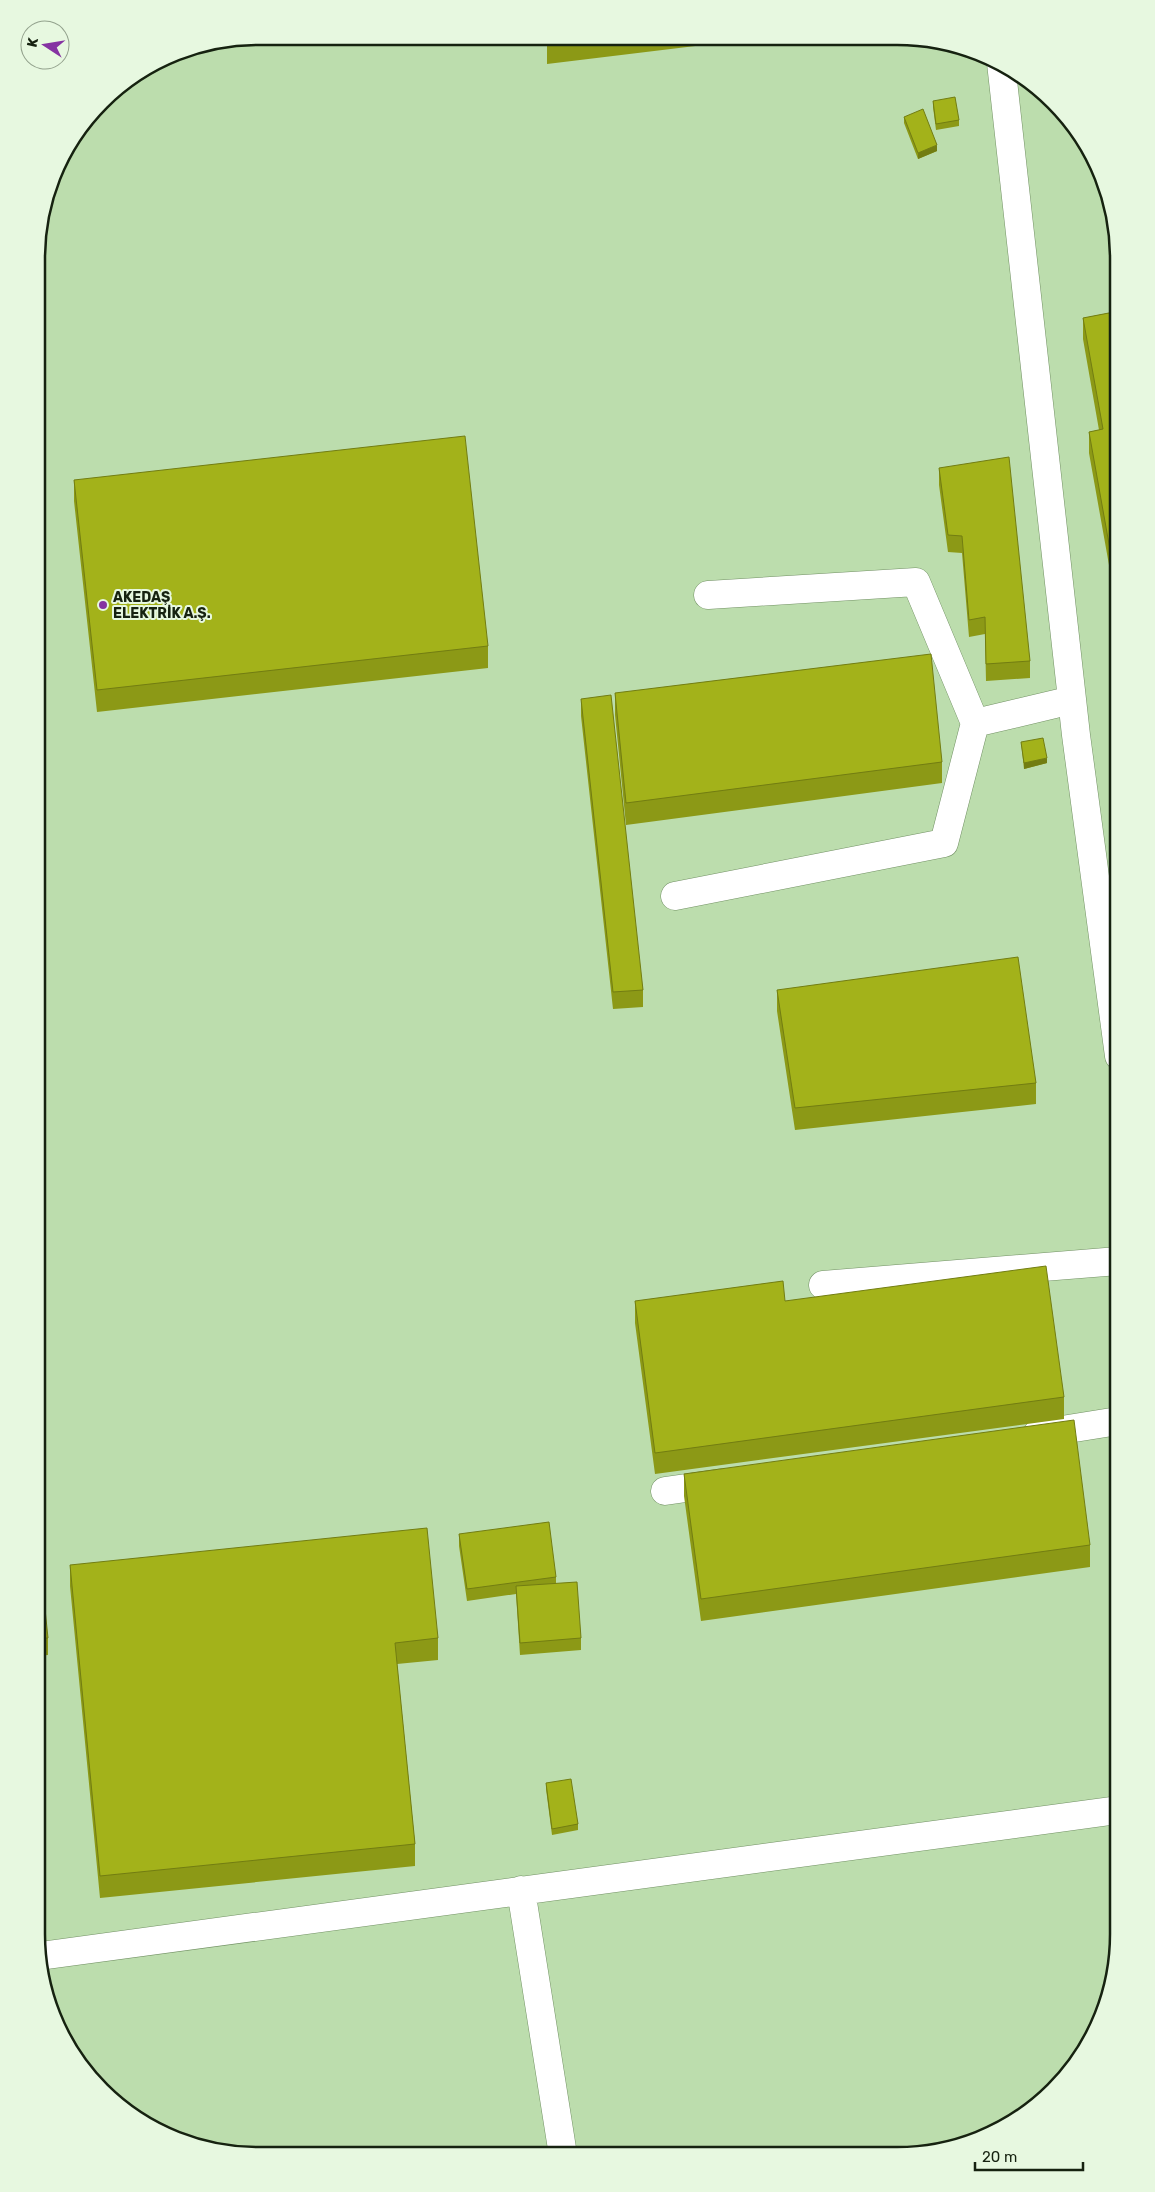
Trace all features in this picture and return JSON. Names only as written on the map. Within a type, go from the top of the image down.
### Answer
[{"type":"street","points":[[1002,73],[1072,700],[1110,994]]},
{"type":"street","points":[[675,896],[944,843],[975,723],[916,582],[708,595]]},
{"type":"street","points":[[975,723],[1072,700]]},
{"type":"street","points":[[823,1285],[1110,1262]]},
{"type":"street","points":[[1010,1438],[1110,1422]]},
{"type":"street","points":[[665,1491],[744,1479]]},
{"type":"street","points":[[46,1955],[1110,1811]]},
{"type":"street","points":[[520,1890],[562,2147]]},
{"type":"building","points":[[955,97],[959,120],[936,124],[933,101]]},
{"type":"building","points":[[923,109],[937,145],[918,153],[904,117]]},
{"type":"building","points":[[1110,313],[1110,550],[1089,432],[1103,429],[1083,318]]},
{"type":"building","points":[[465,436],[488,646],[97,690],[74,480]]},
{"type":"building","points":[[1009,457],[1030,661],[986,664],[985,617],[969,620],[962,536],[948,535],[939,468]]},
{"type":"building","points":[[931,654],[942,762],[626,803],[615,693]]},
{"type":"building","points":[[611,695],[643,990],[613,992],[581,699]]},
{"type":"building","points":[[1043,738],[1047,758],[1024,763],[1021,742]]},
{"type":"building","points":[[1018,957],[1036,1083],[795,1108],[777,990]]},
{"type":"building","points":[[1046,1266],[1064,1397],[655,1453],[635,1301],[783,1281],[785,1301]]},
{"type":"building","points":[[1074,1420],[1090,1545],[701,1599],[684,1474]]},
{"type":"building","points":[[549,1522],[556,1577],[467,1589],[459,1534]]},
{"type":"building","points":[[427,1528],[438,1638],[395,1643],[415,1844],[100,1876],[70,1565]]},
{"type":"building","points":[[577,1582],[581,1638],[520,1643],[516,1586]]},
{"type":"building","points":[[45,1609],[48,1638],[45,1638]]},
{"type":"building","points":[[571,1779],[578,1824],[552,1829],[546,1783]]},
{"type":"place","name":"AKEDAŞ ELEKTRİK A.Ş.","points":[[103,605]]}]
